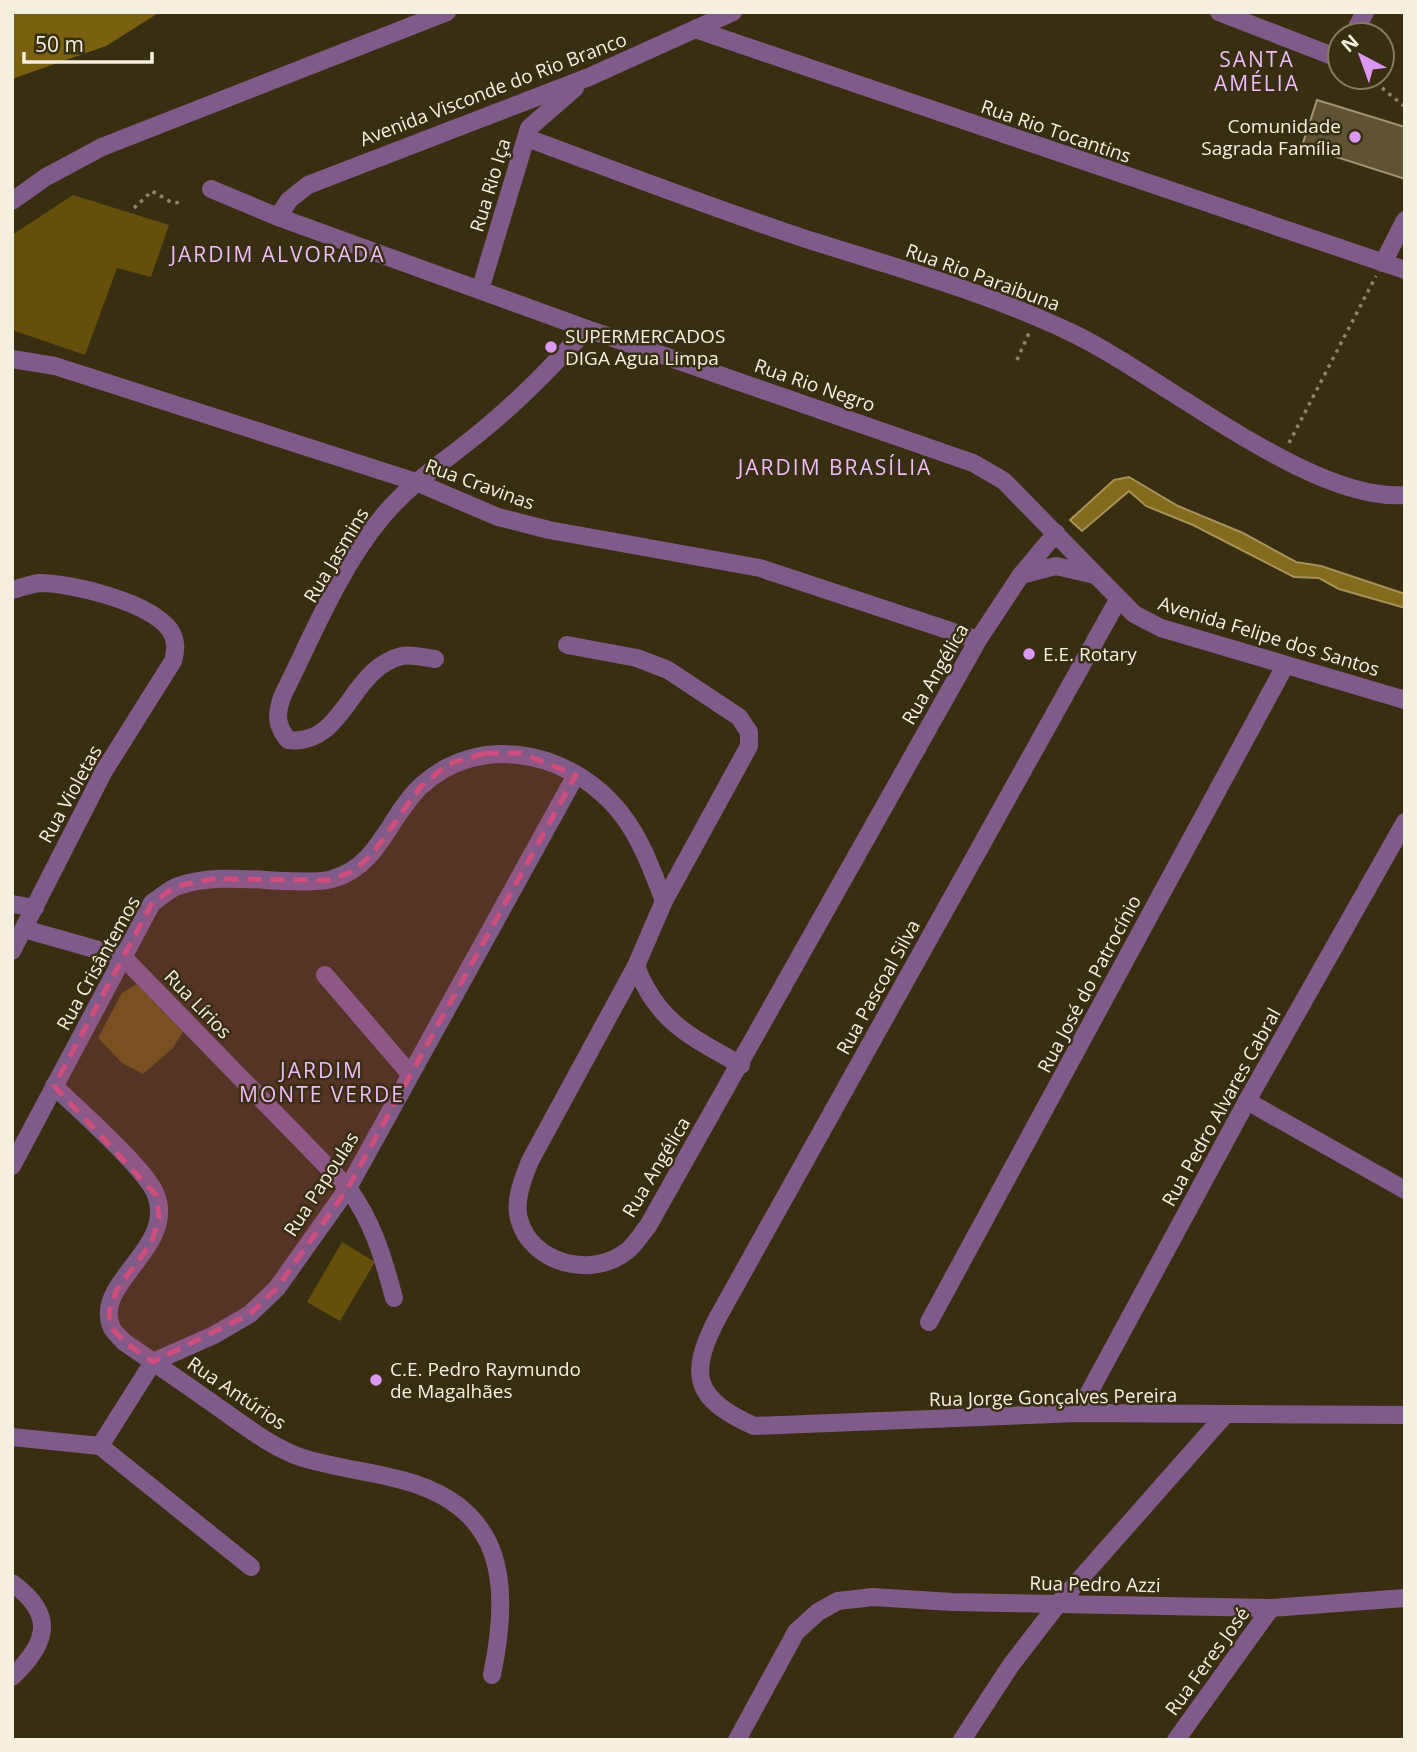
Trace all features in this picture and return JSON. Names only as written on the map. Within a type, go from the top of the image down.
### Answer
[{"type":"street","points":[[12,201],[46,177],[102,146],[447,12]]},
{"type":"street","name":"Avenida Visconde do Rio Branco","points":[[278,217],[289,200],[307,185],[589,77],[733,12]]},
{"type":"street","points":[[1219,12],[1326,53]]},
{"type":"street","name":"Rua Rio Tocantins","points":[[695,29],[1405,270]]},
{"type":"street","name":"Rua Rio Iça","points":[[480,290],[528,133],[589,77]]},
{"type":"street","name":"Rua Rio Paraibuna","points":[[489,114],[518,114],[528,133],[803,238],[944,282],[1072,332],[1282,457],[1337,484],[1405,495]]},
{"type":"street","name":"Rua Rio Negro","points":[[211,188],[278,217],[587,329],[973,463],[1004,481],[1095,575]]},
{"type":"street","points":[[1383,263],[1405,220]]},
{"type":"street","name":"Rua Jasmins","points":[[435,659],[405,656],[386,662],[367,676],[323,732],[304,742],[288,740],[279,729],[276,714],[347,569],[382,517],[416,482],[494,421],[540,379],[587,329]]},
{"type":"street","name":"Rua Cravinas","points":[[12,359],[55,366],[416,482],[498,516],[549,530],[760,568],[978,640]]},
{"type":"street","name":"Rua Angélica","points":[[567,645],[637,659],[668,670],[739,717],[749,732],[750,746],[664,901],[636,966],[526,1170],[519,1189],[519,1219],[530,1242],[547,1257],[577,1265],[605,1264],[627,1251],[648,1226],[978,640],[1021,575],[1056,533]]},
{"type":"street","points":[[1021,575],[1038,568],[1056,566],[1095,575]]},
{"type":"street","name":"Avenida Felipe dos Santos","points":[[1095,575],[1134,614],[1161,628],[1405,700]]},
{"type":"street","name":"Rua Violetas","points":[[12,590],[38,583],[96,592],[145,610],[170,629],[177,647],[173,661],[104,771],[12,951]]},
{"type":"street","name":"Rua Pascoal Silva","points":[[710,1400],[699,1377],[702,1347],[712,1327],[1118,600]]},
{"type":"street","name":"Rua José do Patrocínio","points":[[929,1322],[1285,666]]},
{"type":"street","name":"Rua Crisântemos","points":[[12,1166],[152,904],[176,886],[212,879],[331,880],[355,870],[372,854],[420,787],[448,764],[485,753],[521,753],[576,775],[612,802],[644,849],[664,901]]},
{"type":"street","name":"Rua Papoulas","points":[[153,1362],[214,1335],[250,1314],[277,1287],[348,1188],[576,775]]},
{"type":"street","name":"Rua Pedro Alvares Cabral","points":[[1078,1413],[1247,1101],[1405,822]]},
{"type":"street","points":[[12,904],[35,908]]},
{"type":"street","name":"Rua Lírios","points":[[24,929],[123,957],[348,1188],[372,1225],[382,1249],[394,1298]]},
{"type":"street","points":[[636,966],[646,993],[665,1017],[687,1035],[741,1065]]},
{"type":"street","points":[[325,975],[410,1074]]},
{"type":"street","name":"Rua Antúrios","points":[[54,1086],[142,1174],[156,1195],[159,1218],[151,1243],[117,1289],[109,1312],[111,1327],[124,1342],[265,1440],[303,1458],[406,1481],[450,1500],[473,1517],[490,1543],[498,1572],[501,1608],[492,1675]]},
{"type":"street","points":[[1247,1101],[1405,1190]]},
{"type":"street","points":[[100,1446],[153,1362]]},
{"type":"street","name":"Rua Jorge Gonçalves Pereira","points":[[710,1400],[730,1415],[754,1426],[1078,1413],[1224,1416],[1405,1415]]},
{"type":"street","points":[[962,1740],[1011,1665],[1058,1604],[1224,1416]]},
{"type":"street","points":[[12,1437],[100,1446],[251,1567]]},
{"type":"street","points":[[12,1583],[33,1599],[43,1618],[40,1640],[12,1676]]},
{"type":"street","name":"Rua Pedro Azzi","points":[[737,1740],[796,1632],[818,1612],[838,1601],[873,1597],[1271,1608],[1405,1598]]},
{"type":"street","name":"Rua Feres José","points":[[1176,1740],[1271,1608]]},
{"type":"path","points":[[1386,91],[1405,107]]},
{"type":"path","points":[[134,208],[152,191],[171,202],[181,203]]},
{"type":"path","points":[[1282,457],[1383,263]]},
{"type":"path","points":[[1017,360],[1035,318]]},
{"type":"highlighted area","points":[[485,753],[521,753],[576,775],[348,1188],[277,1288],[250,1314],[153,1362],[124,1342],[111,1327],[109,1312],[117,1289],[151,1243],[159,1218],[156,1195],[54,1086],[152,903],[176,886],[212,879],[331,880],[355,870],[372,854],[420,787],[448,764]]},
{"type":"shaded area","points":[[12,12],[160,12],[106,46],[12,79]]},
{"type":"shaded area","points":[[73,195],[169,225],[151,277],[117,268],[85,355],[15,331],[12,326],[12,235]]},
{"type":"shaded area","points":[[1129,477],[1178,506],[1243,533],[1296,562],[1321,566],[1405,594],[1405,608],[1339,589],[1319,578],[1294,577],[1193,525],[1146,506],[1129,491],[1082,531],[1070,520],[1114,480]]},
{"type":"shaded area","points":[[137,984],[183,1032],[172,1049],[143,1074],[122,1063],[98,1038],[122,993]]},
{"type":"shaded area","points":[[342,1242],[375,1262],[340,1321],[307,1302]]},
{"type":"building","name":"Comunidade Sagrada Família","points":[[1317,100],[1405,127],[1405,179],[1302,146]]},
{"type":"place","name":"Comunidade Sagrada Família","points":[[1355,137]]},
{"type":"place","name":"SUPERMERCADOS DIGA Agua Limpa","points":[[551,347]]},
{"type":"place","name":"E.E. Rotary","points":[[1029,654]]},
{"type":"place","name":"C.E. Pedro Raymundo de Magalhães","points":[[376,1380]]},
{"type":"district","name":"SANTA AMÉLIA","points":[[1257,72]]},
{"type":"district","name":"JARDIM ALVORADA","points":[[278,255]]},
{"type":"district","name":"JARDIM BRASÍLIA","points":[[835,468]]},
{"type":"district","name":"JARDIM MONTE VERDE","points":[[322,1083]]}]
